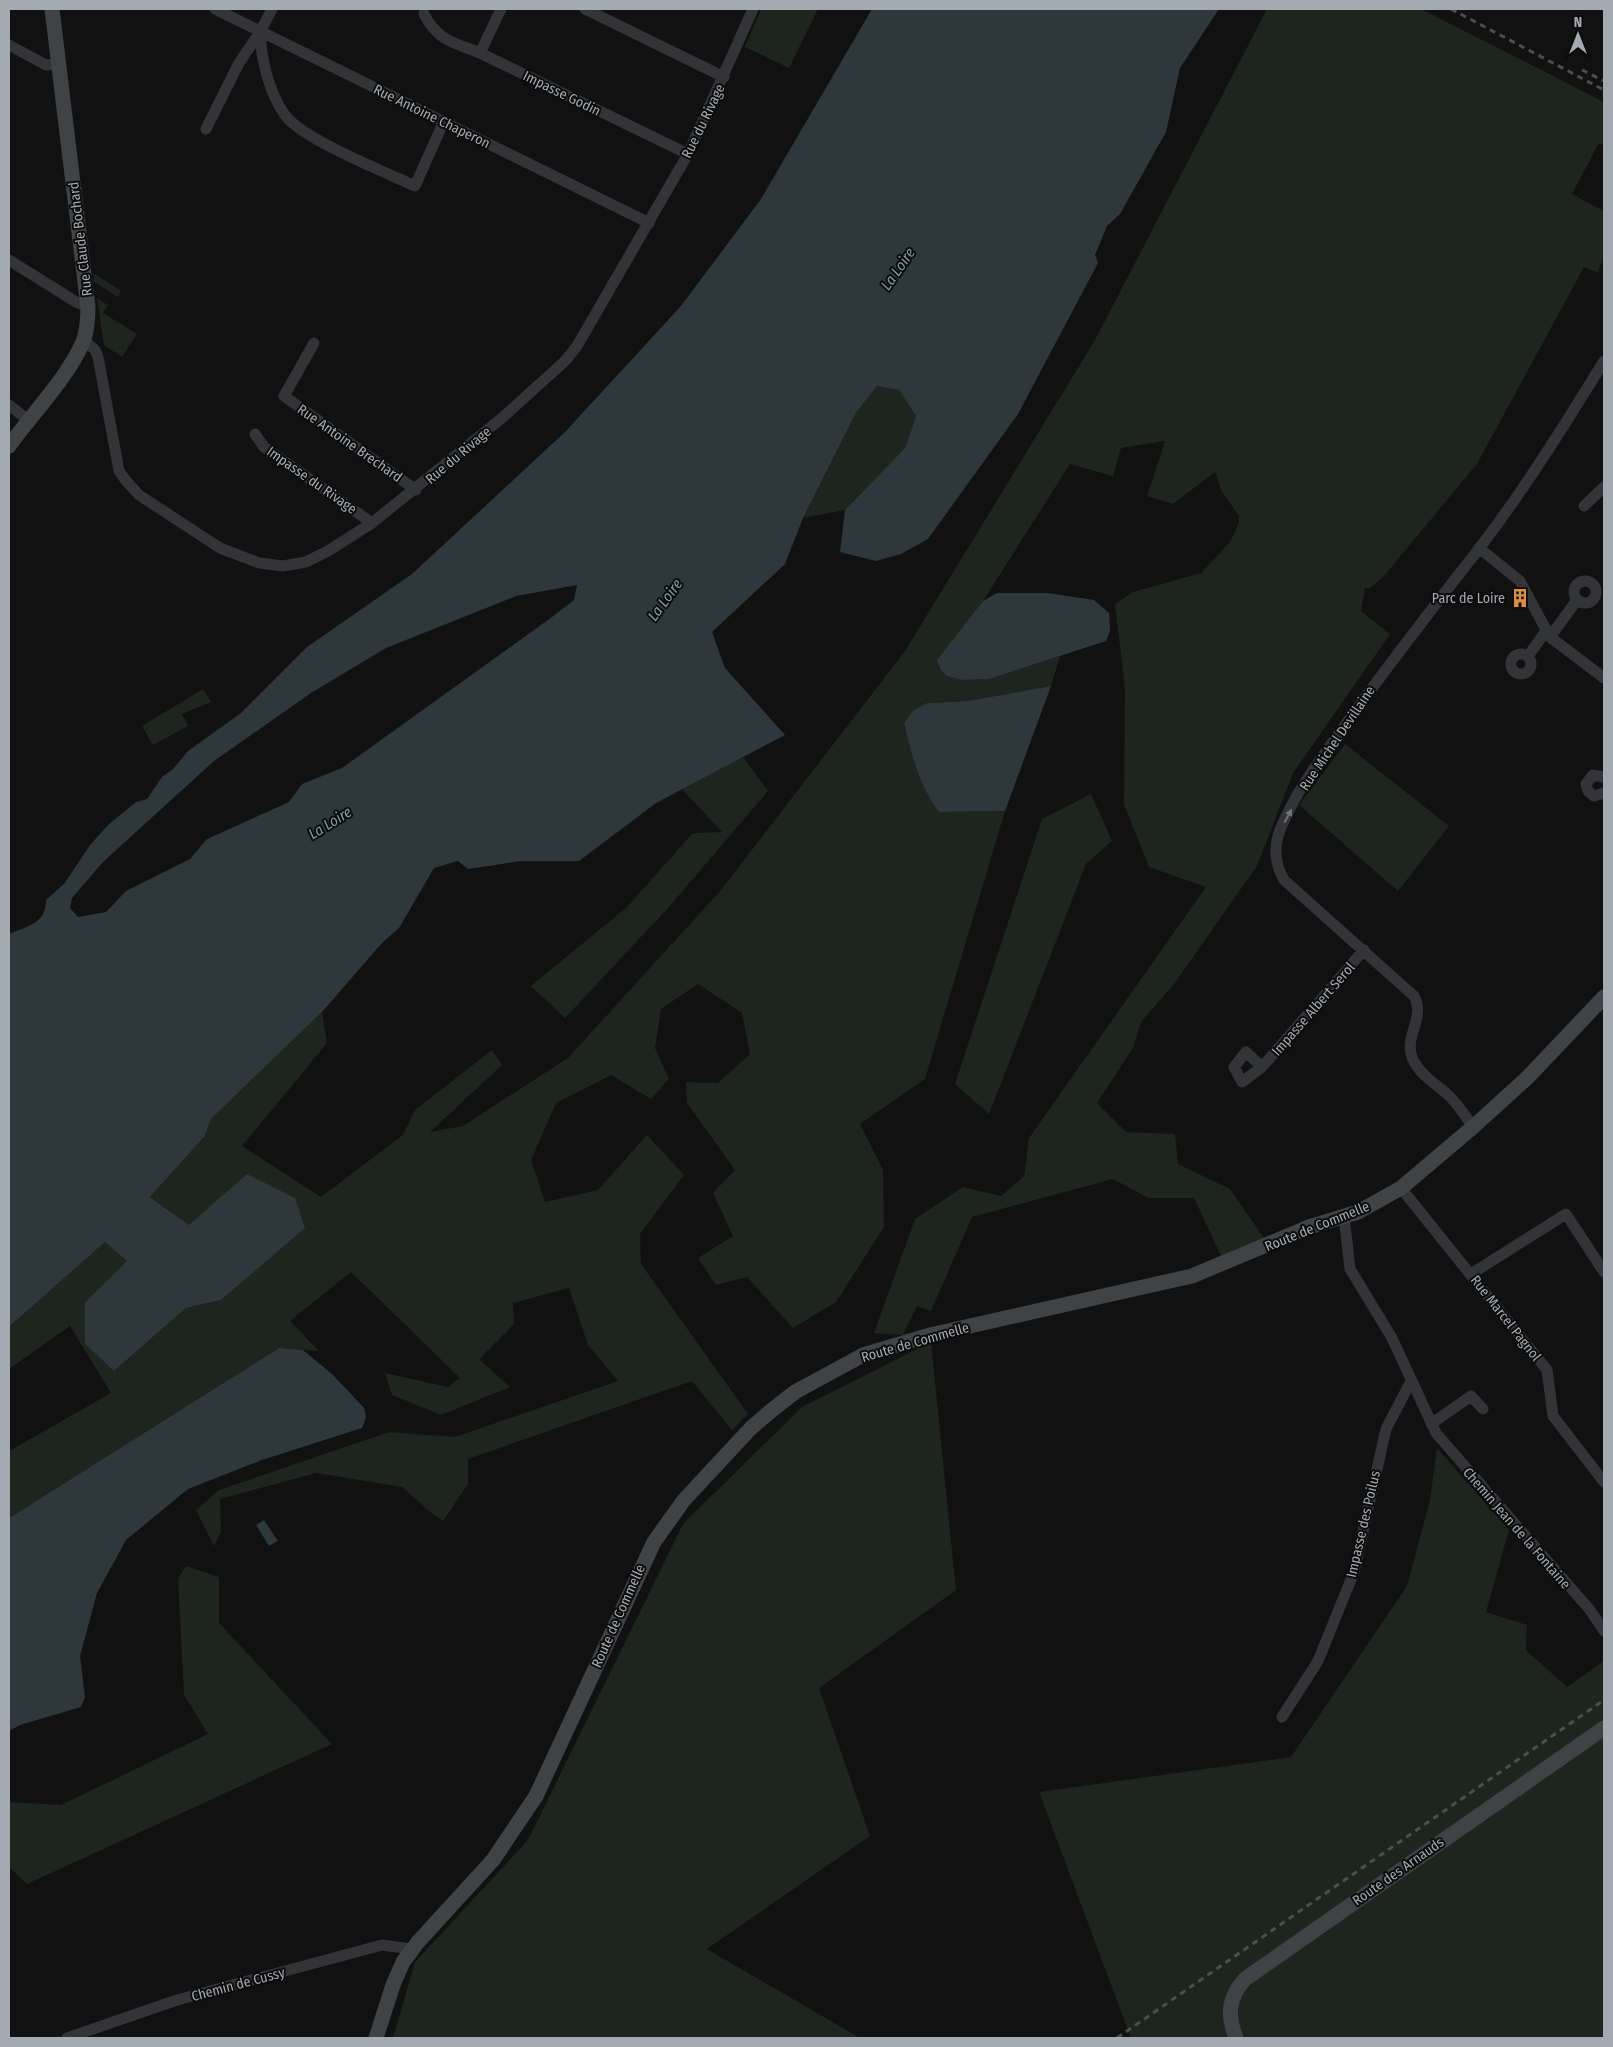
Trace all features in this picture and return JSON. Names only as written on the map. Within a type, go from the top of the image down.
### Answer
[{"type":"street","name":"Rue Claude Bochard","points":[[9,446],[72,362],[84,340],[88,307],[52,9]]},
{"type":"street","name":"Rue Antoine Chaperon","points":[[215,9],[649,223]]},
{"type":"street","points":[[206,129],[239,63],[260,32],[272,9]]},
{"type":"street","points":[[480,53],[501,9]]},
{"type":"street","points":[[584,9],[724,77]]},
{"type":"street","name":"Rue du Rivage","points":[[84,340],[95,350],[98,357],[119,471],[139,495],[220,548],[259,564],[283,566],[306,562],[328,551],[372,523],[416,490],[502,418],[569,356],[584,335],[688,154],[753,9]]},
{"type":"street","name":"Impasse Godin","points":[[424,14],[432,30],[438,36],[480,53],[688,154]]},
{"type":"street","points":[[260,32],[261,53],[276,100],[285,116],[302,132],[414,186],[444,121]]},
{"type":"street","points":[[9,45],[46,65],[59,64]]},
{"type":"street","points":[[9,260],[76,302],[88,307]]},
{"type":"street","name":"Rue Antoine Brechard","points":[[314,343],[284,396],[416,490]]},
{"type":"street","name":"Rue Michel Devillaine","points":[[1473,1127],[1453,1100],[1432,1084],[1412,1058],[1411,1045],[1418,1015],[1414,996],[1284,880],[1275,862],[1280,831],[1308,777],[1385,669],[1479,548],[1534,473],[1604,362]]},
{"type":"street","points":[[9,405],[28,420]]},
{"type":"street","name":"Impasse du Rivage","points":[[255,434],[264,447],[372,523]]},
{"type":"street","points":[[1584,506],[1604,487]]},
{"type":"street","points":[[1479,548],[1520,581],[1548,634],[1604,678]]},
{"type":"street","points":[[1528,656],[1578,600]]},
{"type":"street","points":[[1604,777],[1593,775],[1586,784],[1588,791],[1594,796],[1604,794]]},
{"type":"street","name":"Impasse Albert Serol","points":[[1262,1067],[1364,950]]},
{"type":"street","name":"Route de Commelle","points":[[376,2038],[393,1985],[403,1962],[412,1949],[493,1860],[525,1814],[552,1762],[646,1555],[667,1522],[708,1474],[751,1428],[772,1410],[802,1388],[863,1355],[930,1335],[1192,1276],[1308,1227],[1358,1212],[1401,1188],[1473,1127],[1527,1078],[1604,997]]},
{"type":"street","name":"Rue Marcel Pagnol","points":[[1401,1188],[1547,1370],[1553,1416],[1604,1482]]},
{"type":"street","points":[[1471,1274],[1566,1214],[1604,1272]]},
{"type":"street","name":"Chemin Jean de la Fontaine","points":[[1344,1216],[1350,1269],[1392,1338],[1436,1433],[1590,1610],[1604,1631]]},
{"type":"street","name":"Impasse des Poilus","points":[[1282,1717],[1318,1661],[1354,1572],[1386,1428],[1411,1382]]},
{"type":"street","points":[[1431,1424],[1471,1396],[1483,1409]]},
{"type":"street","name":"Route des Arnauds","points":[[1236,2038],[1230,2023],[1231,1998],[1245,1979],[1604,1728]]},
{"type":"street","name":"Chemin de Cussy","points":[[67,2038],[177,2000],[382,1945],[412,1949]]},
{"type":"shaded area","points":[[761,9],[818,9],[789,68],[745,47]]},
{"type":"shaded area","points":[[1267,9],[1421,9],[1604,102],[1604,145],[1599,143],[1572,194],[1604,211],[1604,253],[1598,273],[1584,267],[1477,464],[1384,576],[1370,588],[1365,588],[1361,611],[1390,634],[1293,773],[1257,866],[1174,984],[1141,1022],[1133,1048],[1097,1103],[1126,1132],[1175,1134],[1178,1164],[1230,1189],[1264,1238],[1223,1260],[1194,1198],[1148,1198],[1113,1179],[972,1217],[931,1311],[917,1306],[903,1335],[874,1333],[915,1219],[963,1187],[1001,1196],[1024,1176],[1029,1138],[1206,887],[1149,867],[1124,805],[1125,689],[1115,604],[1133,592],[1201,573],[1230,542],[1239,523],[1239,516],[1222,492],[1215,472],[1173,504],[1147,496],[1165,441],[1121,448],[1113,476],[1070,464],[983,601],[938,660],[962,680],[989,679],[1060,656],[1051,686],[967,701],[927,703],[904,723],[921,781],[939,812],[1005,811],[925,1079],[860,1124],[883,1170],[884,1227],[836,1302],[793,1328],[747,1277],[716,1285],[698,1258],[733,1236],[713,1193],[735,1170],[687,1103],[686,1082],[718,1083],[750,1054],[742,1013],[698,984],[661,1009],[655,1048],[669,1079],[651,1099],[611,1075],[556,1103],[531,1160],[545,1202],[598,1190],[647,1135],[684,1175],[640,1234],[641,1264],[748,1414],[732,1430],[692,1381],[468,1459],[468,1484],[443,1521],[402,1487],[316,1473],[220,1499],[221,1532],[214,1546],[196,1510],[219,1490],[389,1432],[455,1437],[618,1381],[588,1345],[569,1288],[513,1303],[514,1324],[479,1359],[510,1387],[441,1415],[392,1395],[385,1373],[448,1387],[460,1378],[351,1272],[290,1321],[319,1351],[279,1348],[9,1518],[9,1451],[111,1393],[70,1326],[9,1369],[9,1327],[105,1242],[127,1261],[85,1302],[114,1371],[186,1308],[221,1300],[189,1225],[150,1197],[205,1136],[211,1119],[322,1012],[327,1043],[242,1146],[321,1197],[403,1135],[415,1110],[492,1050],[502,1065],[430,1132],[463,1126],[568,1058],[721,890],[905,651],[1095,340]]},
{"type":"shaded area","points":[[93,273],[121,291],[118,297],[94,282]]},
{"type":"shaded area","points":[[97,298],[108,305],[103,313],[137,334],[122,357],[104,345]]},
{"type":"shaded area","points":[[877,386],[899,390],[916,416],[905,448],[845,510],[803,518],[856,413]]},
{"type":"shaded area","points":[[203,689],[211,702],[182,714],[188,726],[153,745],[142,726]]},
{"type":"shaded area","points":[[1345,744],[1449,826],[1398,891],[1299,805]]},
{"type":"shaded area","points":[[743,757],[768,791],[669,907],[565,1018],[531,986],[627,907],[693,833],[722,832],[682,789]]},
{"type":"shaded area","points":[[1091,794],[1112,841],[1086,864],[989,1114],[955,1084],[1042,819]]},
{"type":"shaded area","points":[[931,1342],[956,1590],[819,1688],[870,1836],[707,1949],[860,2038],[393,2038],[415,1962],[528,1840],[683,1524],[802,1407]]},
{"type":"shaded area","points":[[1437,1448],[1509,1530],[1486,1612],[1527,1625],[1526,1650],[1567,1687],[1604,1661],[1604,2038],[1131,2038],[1039,1792],[1291,1757],[1407,1586],[1430,1500]]},
{"type":"shaded area","points":[[186,1566],[219,1577],[219,1623],[332,1744],[27,1884],[9,1867],[9,1802],[61,1805],[208,1734],[184,1695],[178,1579]]},
{"type":"water","name":"La Loire","points":[[872,9],[1219,9],[1180,68],[1166,132],[1120,214],[1107,226],[1095,255],[1098,263],[1018,414],[928,539],[901,554],[876,561],[840,552],[845,510],[905,448],[916,416],[899,390],[877,386],[856,413],[803,518],[785,564],[712,632],[725,668],[785,735],[656,803],[579,861],[521,861],[468,869],[458,861],[434,868],[399,928],[382,943],[322,1012],[211,1119],[205,1136],[150,1197],[189,1225],[247,1174],[295,1198],[305,1228],[221,1300],[186,1308],[114,1371],[85,1344],[85,1302],[127,1261],[105,1242],[9,1327],[9,934],[29,926],[39,919],[43,914],[46,900],[64,884],[90,845],[109,824],[136,802],[147,799],[162,777],[173,769],[188,751],[241,713],[307,647],[412,574],[565,432],[681,306],[761,199]],"holes":[[[577,585],[574,600],[342,768],[302,784],[289,802],[207,839],[190,859],[126,891],[106,912],[78,917],[70,908],[72,898],[103,862],[214,761],[311,693],[386,648],[516,596]]]},
{"type":"water","points":[[997,593],[1047,593],[1094,600],[1109,613],[1110,631],[1106,641],[989,679],[962,680],[947,676],[941,670],[937,660],[983,601]]},
{"type":"water","points":[[1051,686],[1005,811],[939,812],[921,781],[910,746],[904,723],[912,712],[927,703],[967,701]]},
{"type":"water","points":[[279,1348],[303,1350],[333,1375],[364,1408],[366,1417],[362,1428],[262,1460],[188,1489],[126,1540],[97,1593],[80,1656],[85,1697],[81,1707],[20,1725],[9,1731],[9,1518]]},
{"type":"water","points":[[264,1520],[278,1541],[269,1546],[256,1525]]},
{"type":"railway","points":[[1451,9],[1604,90]]},
{"type":"railway","points":[[1582,70],[1604,81]]},
{"type":"railway","points":[[1117,2038],[1604,1700]]},
{"type":"place","name":"Parc de Loire","points":[[1520,598]]}]
